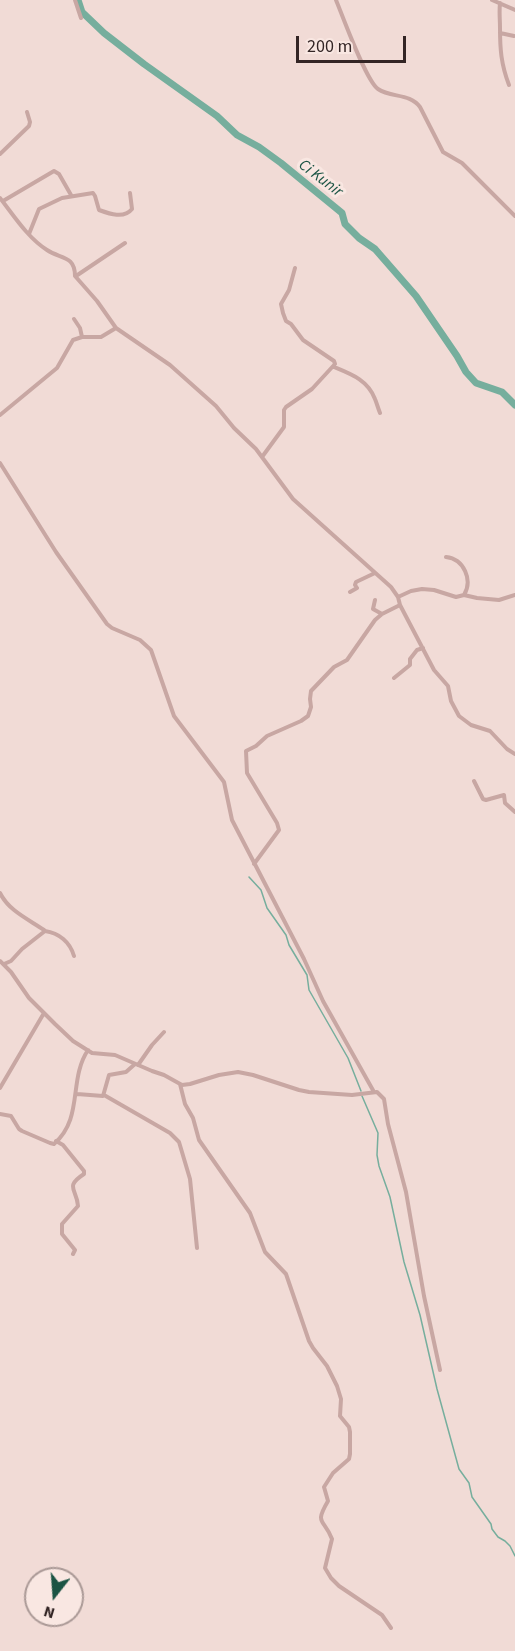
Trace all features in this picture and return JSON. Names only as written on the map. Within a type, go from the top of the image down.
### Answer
[{"type":"street","points":[[75,0],[81,18]]},
{"type":"street","points":[[336,0],[373,85],[381,91],[416,101],[443,152],[462,163],[515,216]]},
{"type":"street","points":[[492,0],[515,9]]},
{"type":"street","points":[[500,3],[499,44],[501,60],[509,85]]},
{"type":"street","points":[[500,33],[513,36]]},
{"type":"street","points":[[0,154],[29,126],[27,112]]},
{"type":"street","points":[[71,195],[54,171],[1,200],[29,234],[48,251],[69,260],[75,268],[75,276],[116,328],[170,365],[216,406],[234,428],[256,449],[293,499],[391,587],[435,670],[448,686],[451,701],[459,717],[490,731],[515,754]]},
{"type":"street","points":[[29,234],[39,209],[62,198],[93,193],[99,210],[121,215],[132,209],[130,193]]},
{"type":"street","points":[[75,276],[125,243]]},
{"type":"street","points":[[262,457],[284,427],[286,407],[312,389],[335,364],[303,340],[286,321],[281,304],[289,290],[295,268]]},
{"type":"street","points":[[74,320],[80,328],[82,337]]},
{"type":"street","points":[[0,415],[57,368],[73,340],[82,337],[101,337],[116,328]]},
{"type":"street","points":[[334,367],[349,373],[367,386],[374,396],[380,413]]},
{"type":"street","points":[[0,463],[56,552],[107,624],[140,640],[151,650],[174,716],[224,782],[231,817],[323,1001],[374,1092]]},
{"type":"street","points":[[446,556],[459,561],[466,572],[469,587],[464,595]]},
{"type":"street","points":[[350,592],[357,588],[356,582],[375,573]]},
{"type":"street","points":[[398,597],[422,589],[434,590],[453,597],[464,595],[501,600],[515,595]]},
{"type":"street","points":[[375,600],[373,609],[382,614]]},
{"type":"street","points":[[254,864],[279,830],[278,823],[247,773],[246,751],[267,736],[308,716],[311,707],[309,699],[311,691],[334,667],[347,660],[375,620],[400,605]]},
{"type":"street","points":[[394,678],[410,665],[410,659],[414,653],[423,648]]},
{"type":"street","points":[[474,781],[483,799],[504,795],[505,802],[515,812]]},
{"type":"street","points":[[0,893],[14,910],[45,931],[52,932],[67,941],[74,956]]},
{"type":"street","points":[[2,962],[11,961],[45,931]]},
{"type":"street","points":[[2,962],[29,998],[67,1036],[95,1054],[115,1055],[165,1075],[180,1084],[190,1084],[238,1072],[299,1090],[342,1095],[379,1093],[384,1099],[388,1124],[406,1192],[440,1370]]},
{"type":"street","points":[[0,1088],[44,1013]]},
{"type":"street","points":[[104,1095],[110,1074],[126,1072],[137,1064],[164,1032]]},
{"type":"street","points":[[56,1142],[65,1131],[75,1104],[80,1064],[88,1050]]},
{"type":"street","points":[[180,1084],[199,1140],[250,1213],[265,1252],[286,1274],[309,1341],[332,1374],[340,1393],[339,1413],[349,1427],[350,1454],[349,1459],[333,1473],[324,1487],[328,1501],[322,1511],[321,1522],[332,1539],[325,1568],[339,1586],[382,1615],[391,1628]]},
{"type":"street","points":[[76,1094],[104,1095],[170,1133],[179,1142],[190,1179],[197,1248]]},
{"type":"street","points":[[0,1113],[10,1116],[22,1131],[54,1144],[56,1142],[63,1145],[84,1171],[72,1187],[79,1203],[78,1206],[62,1224],[62,1234],[75,1250],[73,1254]]},
{"type":"waterway","name":"Ci Kunir","points":[[78,0],[82,12],[104,33],[217,116],[237,135],[281,163],[342,213],[345,224],[375,249],[416,296],[466,372],[476,383],[502,392],[515,405]]},
{"type":"waterway","points":[[249,877],[261,890],[267,908],[286,935],[289,945],[307,975],[309,990],[348,1058],[361,1091]]},
{"type":"waterway","points":[[362,1096],[378,1133],[379,1166],[390,1197],[404,1262],[420,1315],[459,1469],[469,1483],[472,1497],[491,1524],[492,1529],[510,1546],[515,1556]]}]
